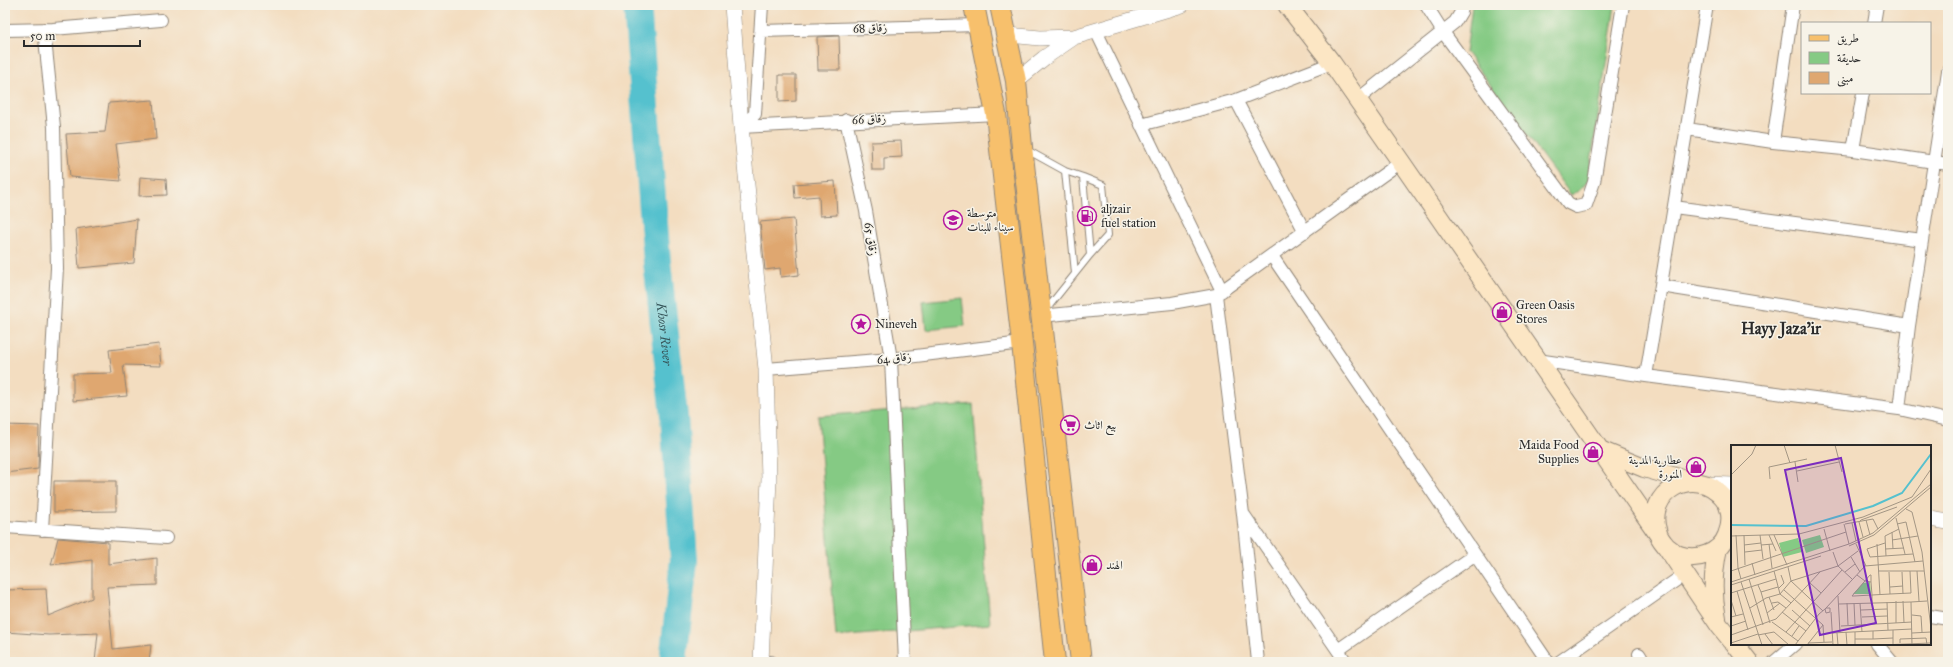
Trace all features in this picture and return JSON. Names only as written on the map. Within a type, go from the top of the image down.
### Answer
[{"type":"main road","points":[[974,5],[996,114],[1022,343],[1054,662]]},
{"type":"main road","points":[[1000,5],[1008,35],[1016,81],[1022,147],[1081,662]]},
{"type":"main road","points":[[1287,5],[1332,63],[1358,100],[1719,625],[1731,640]]},
{"type":"main road","points":[[1600,450],[1644,468],[1698,482],[1718,490],[1726,500],[1730,512],[1730,525],[1726,540],[1715,563],[1715,610],[1719,625]]},
{"type":"main road","points":[[1698,482],[1676,485],[1665,494],[1657,506],[1655,520],[1662,540],[1678,554],[1692,558],[1706,555],[1726,540]]},
{"type":"main road","points":[[1735,645],[1749,662]]},
{"type":"street","points":[[732,5],[741,127],[766,368],[769,479],[761,662],[771,662]]},
{"type":"street","points":[[741,127],[755,114],[762,5]]},
{"type":"street","points":[[1008,35],[1040,38],[1074,37],[1182,5]]},
{"type":"street","points":[[1426,5],[1443,32],[1568,203],[1576,207],[1586,205],[1594,182],[1623,5]]},
{"type":"street","points":[[1358,100],[1455,22],[1463,5]]},
{"type":"street","points":[[1646,376],[1707,5]]},
{"type":"street","points":[[1773,142],[1793,5]]},
{"type":"street","points":[[1874,22],[1877,5]]},
{"type":"street","points":[[5,30],[44,29],[161,20]]},
{"type":"street","name":"زقاق 68","points":[[761,32],[978,25]]},
{"type":"street","points":[[42,530],[57,268],[54,127],[44,29]]},
{"type":"street","points":[[1096,31],[1219,293],[1258,662]]},
{"type":"street","points":[[1016,81],[1044,58],[1074,37]]},
{"type":"street","points":[[1141,125],[1236,100],[1332,63]]},
{"type":"street","points":[[1899,409],[1909,326],[1948,70]]},
{"type":"street","points":[[1853,150],[1863,94]]},
{"type":"street","points":[[1236,100],[1306,232]]},
{"type":"street","name":"زقاق 66","points":[[741,127],[846,120],[996,114]]},
{"type":"street","name":"زقاق 65","points":[[846,120],[866,211],[891,359],[905,662]]},
{"type":"street","points":[[1687,129],[1773,142],[1853,150],[1948,164]]},
{"type":"street","points":[[1041,316],[1172,302],[1219,293],[1306,232],[1401,162]]},
{"type":"street","points":[[1674,207],[1922,240]]},
{"type":"street","points":[[1272,256],[1548,662]]},
{"type":"street","points":[[1661,286],[1909,326]]},
{"type":"street","name":"زقاق 64","points":[[766,368],[891,359],[1022,343]]},
{"type":"street","points":[[1537,360],[1646,376],[1899,409],[1948,420]]},
{"type":"street","points":[[1698,482],[1731,485]]},
{"type":"street","points":[[1243,514],[1346,662]]},
{"type":"street","points":[[1931,518],[1948,522]]},
{"type":"street","points":[[5,527],[166,538]]},
{"type":"street","points":[[1338,650],[1474,555]]},
{"type":"street","points":[[1559,662],[1685,574]]},
{"type":"street","points":[[1931,616],[1948,619]]},
{"type":"street","points":[[1774,662],[1794,645]]},
{"type":"street","points":[[1878,645],[1892,662]]},
{"type":"lane","points":[[1022,147],[1065,171],[1103,185],[1108,235],[1075,273],[1041,316]]},
{"type":"lane","points":[[1065,171],[1075,273]]},
{"type":"lane","points":[[1082,177],[1090,255]]},
{"type":"green space","points":[[1472,5],[1615,5],[1588,181],[1580,190],[1571,195],[1466,52]]},
{"type":"green space","points":[[962,298],[965,326],[926,330],[923,302]]},
{"type":"green space","points":[[973,404],[990,624],[836,637],[818,416]]},
{"type":"building","points":[[839,36],[840,70],[818,70],[817,37]]},
{"type":"building","points":[[779,75],[796,75],[796,101],[779,102]]},
{"type":"building","points":[[153,100],[156,139],[116,144],[121,181],[70,177],[66,134],[105,132],[109,103]]},
{"type":"building","points":[[901,141],[902,157],[884,158],[884,170],[872,170],[871,142]]},
{"type":"building","points":[[140,177],[166,179],[167,195],[139,196]]},
{"type":"building","points":[[835,181],[837,215],[820,216],[819,196],[795,198],[794,184]]},
{"type":"building","points":[[137,219],[134,263],[79,268],[76,229]]},
{"type":"building","points":[[794,219],[799,275],[781,277],[780,268],[765,270],[760,222]]},
{"type":"building","points":[[159,344],[161,366],[123,365],[127,396],[73,401],[73,374],[112,373],[109,350]]},
{"type":"building","points":[[5,425],[39,426],[38,469],[5,473]]},
{"type":"building","points":[[54,481],[116,481],[116,511],[54,512]]},
{"type":"building","points":[[58,538],[108,542],[108,564],[157,558],[157,585],[107,587],[113,649],[151,645],[149,662],[95,662],[98,633],[49,635],[5,632],[5,590],[46,589],[48,616],[92,598],[92,560],[51,565]]},
{"type":"waterway","name":"Khosr River","points":[[637,5],[657,262],[674,416],[684,560],[673,662]]},
{"type":"place","name":"aljzair fuel station","points":[[1087,216]]},
{"type":"place","name":"متوسطة سيناء للبنات","points":[[953,220]]},
{"type":"place","name":"Green Oasis Stores","points":[[1502,312]]},
{"type":"place","name":"Nineveh","points":[[861,324]]},
{"type":"place","name":"بيع اثاث","points":[[1070,425]]},
{"type":"place","name":"Maida Food Supplies","points":[[1593,452]]},
{"type":"place","name":"عطارية المدينة المنورة","points":[[1696,467]]},
{"type":"place","name":"الهند","points":[[1092,565]]},
{"type":"district","name":"Hayy Jaza'ir","points":[[1781,328]]}]
